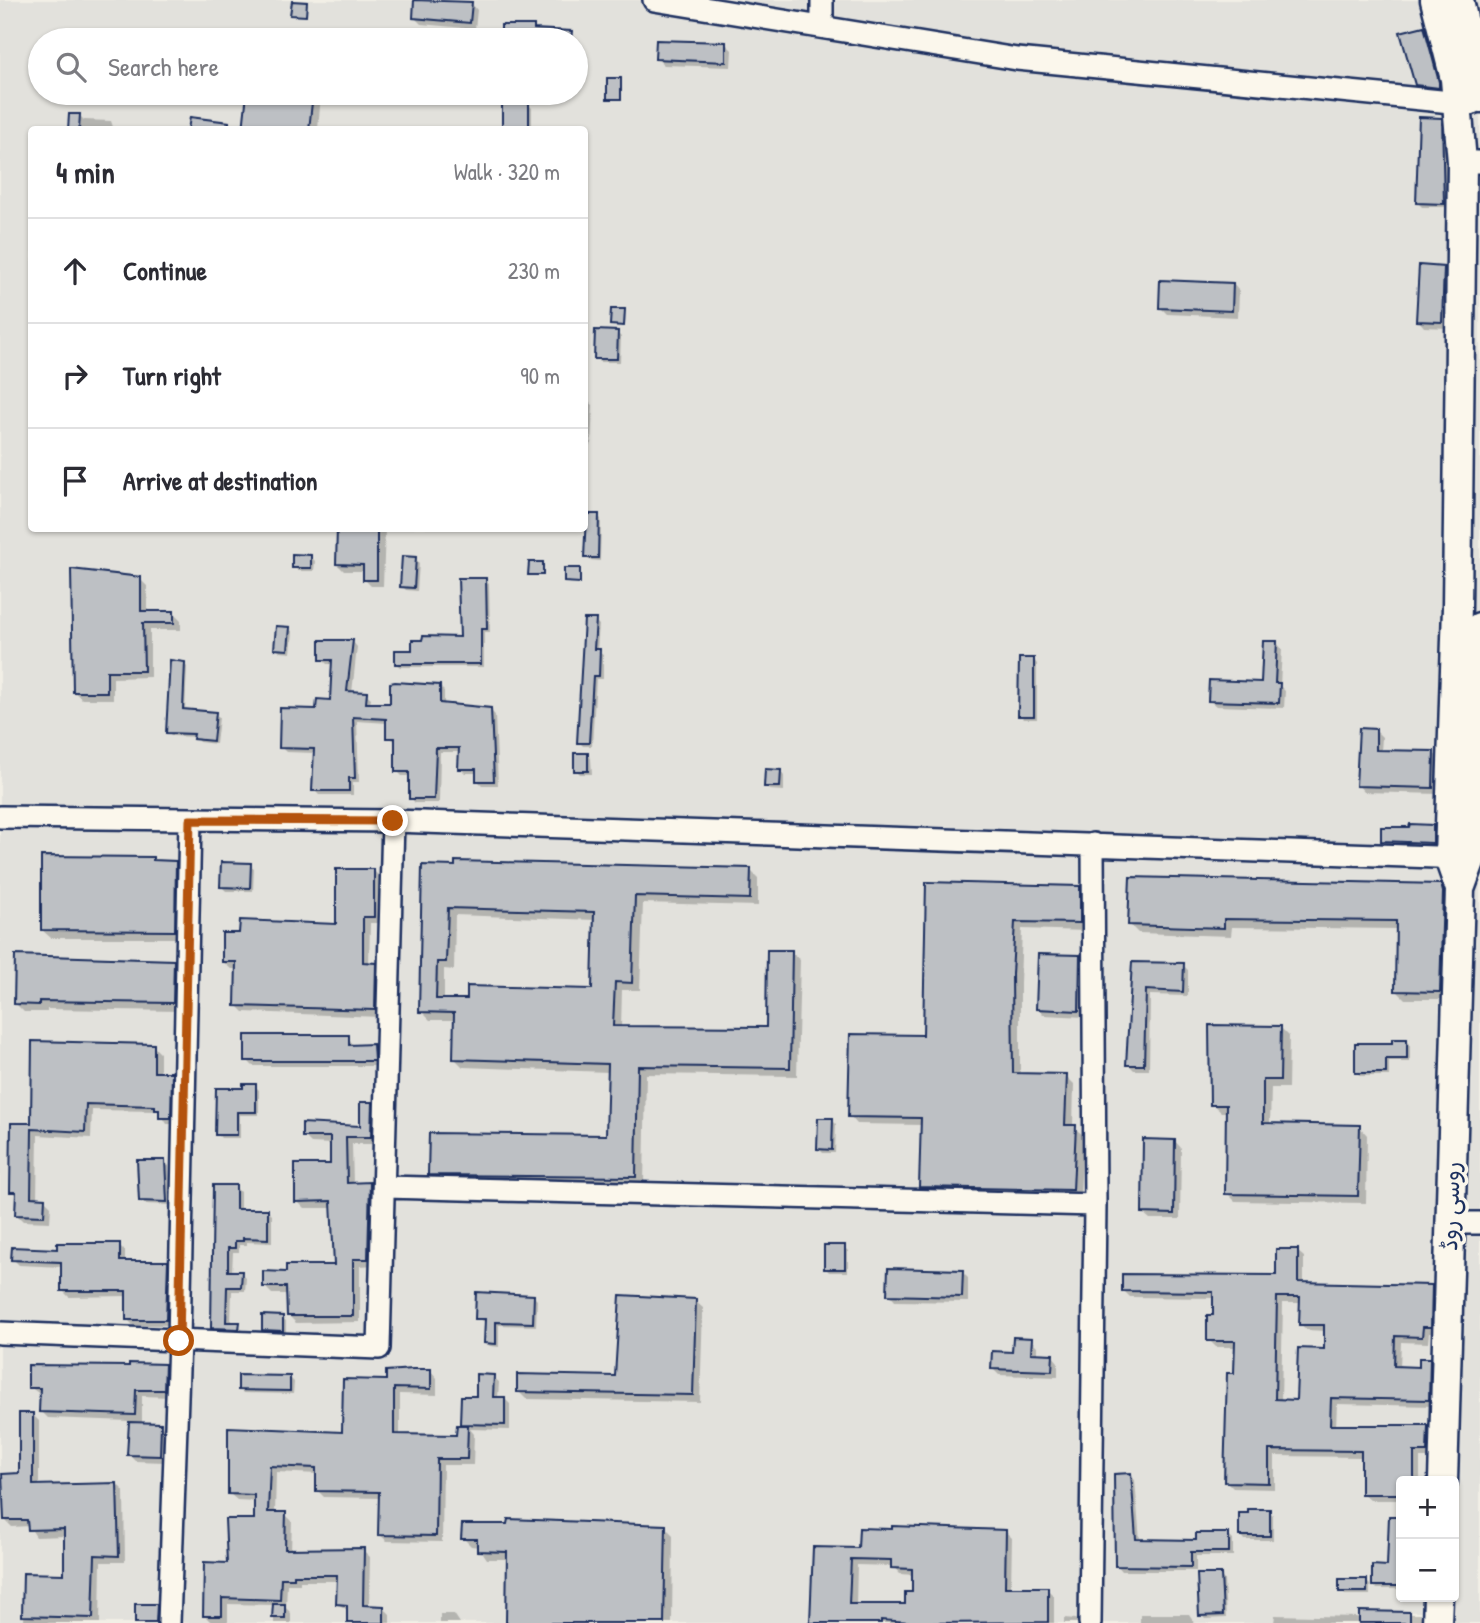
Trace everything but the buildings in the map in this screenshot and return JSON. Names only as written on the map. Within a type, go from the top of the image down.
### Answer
[{"type":"main road","name":"روسی روڈ","points":[[1435,0],[1473,102]]},
{"type":"main road","name":"روسی روڈ","points":[[1459,0],[1473,102],[1458,607],[1467,858]]},
{"type":"main road","name":"روسی روڈ","points":[[1443,1476],[1460,889],[1467,858],[1480,627]]},
{"type":"main road","points":[[1437,1623],[1438,1602]]},
{"type":"street","points":[[654,0],[1017,59],[1473,102]]},
{"type":"street","points":[[822,0],[822,27]]},
{"type":"street","points":[[0,817],[393,821],[1467,858]]},
{"type":"street","points":[[169,1623],[179,1341],[190,820]]},
{"type":"street","points":[[0,1333],[379,1348],[393,821]]},
{"type":"street","points":[[1090,1623],[1095,1205],[1093,844]]},
{"type":"street","points":[[384,1186],[1095,1205]]},
{"type":"street","points":[[1449,1223],[1480,1223]]},
{"type":"shaded area","points":[[0,0],[1480,0],[1480,1623],[1424,1623],[1424,1612],[1359,1611],[1359,1623],[0,1623]]},
{"type":"route","points":[[179,1341],[190,820],[393,821]]}]
